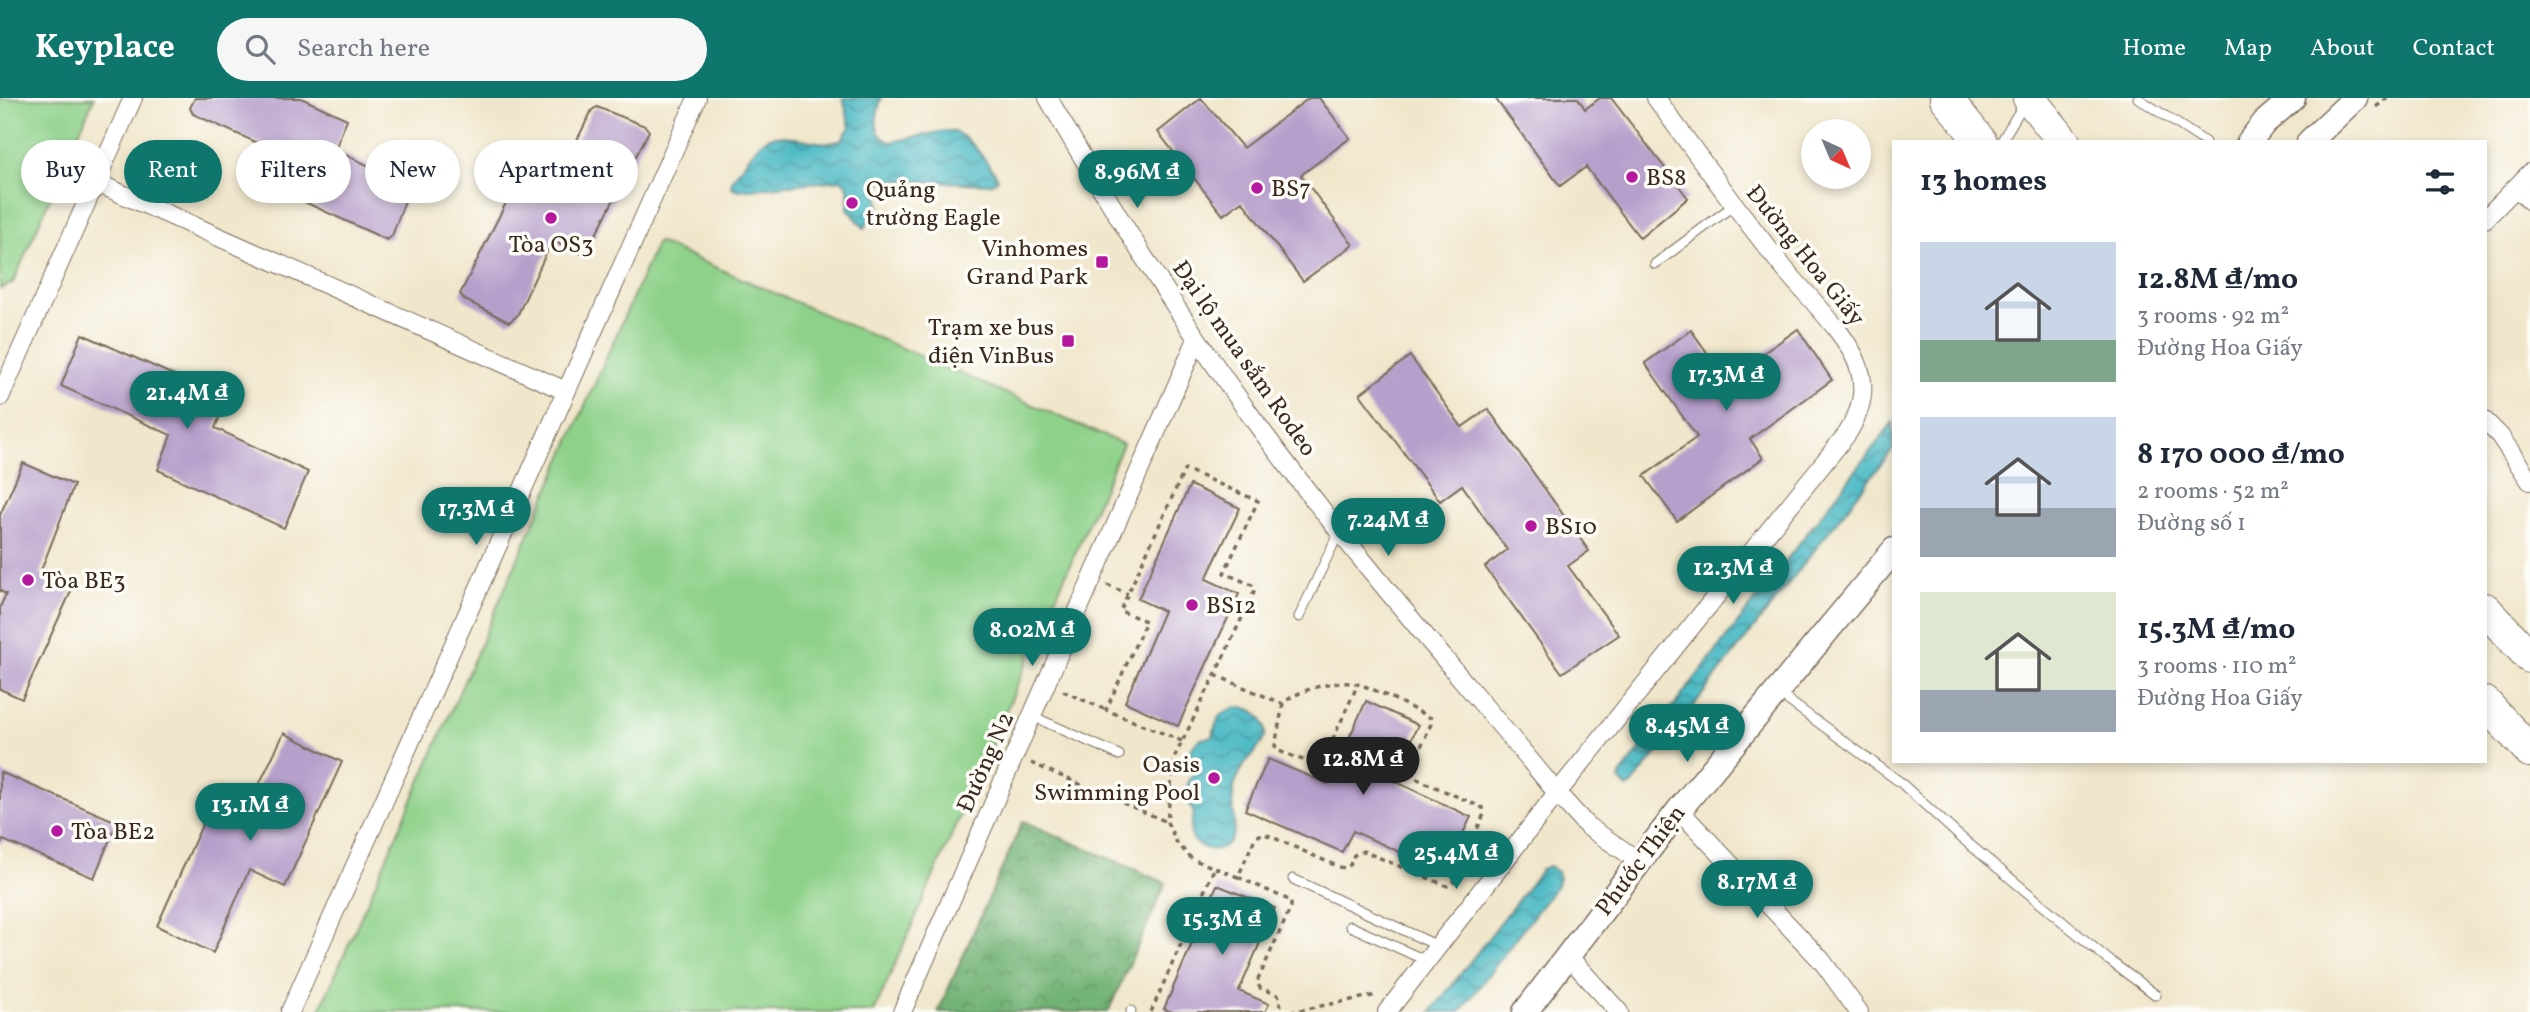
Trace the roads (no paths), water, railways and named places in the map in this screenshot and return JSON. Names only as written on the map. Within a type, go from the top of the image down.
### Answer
[{"type":"highway","points":[[1946,98],[1979,140]]},
{"type":"highway","points":[[2029,98],[2062,140]]},
{"type":"highway","points":[[2487,611],[2530,657]]},
{"type":"highway","points":[[2487,705],[2530,751]]},
{"type":"street","points":[[110,149],[133,98]]},
{"type":"street","points":[[290,1012],[697,98]]},
{"type":"street","name":"Đại lộ mua sắm Rodeo","points":[[1048,98],[1124,225],[1197,339],[1261,429],[1340,530],[1557,793],[1587,826],[1639,862]]},
{"type":"street","name":"Đường Hoa Giấy","points":[[1387,1012],[1557,793],[1847,434],[1861,405],[1862,379],[1850,349],[1734,205],[1656,98]]},
{"type":"street","points":[[2251,140],[2293,98]]},
{"type":"street","points":[[2311,140],[2355,98]]},
{"type":"street","points":[[2487,217],[2530,173]]},
{"type":"street","points":[[2516,187],[2530,201]]},
{"type":"street","points":[[110,189],[566,391]]},
{"type":"street","points":[[0,397],[86,203]]},
{"type":"street","name":"Đường N2","points":[[902,1012],[1197,339]]},
{"type":"street","points":[[2487,423],[2500,436],[2530,481]]},
{"type":"street","name":"Phước Thiện","points":[[1525,1012],[1679,810],[1892,552]]},
{"type":"street","points":[[1679,810],[1822,961],[1859,1012]]},
{"type":"street","points":[[1568,956],[1619,1012]]},
{"type":"lane","points":[[2002,140],[2029,98]]},
{"type":"lane","points":[[2138,98],[2202,140]]},
{"type":"lane","points":[[1655,264],[1734,205]]},
{"type":"lane","points":[[1300,617],[1340,530]]},
{"type":"lane","points":[[1776,691],[1900,782],[1957,834],[2110,961],[2156,995]]},
{"type":"lane","points":[[1032,716],[1119,755]]},
{"type":"lane","points":[[1293,879],[1438,946]]},
{"type":"lane","points":[[1350,926],[1426,961]]},
{"type":"water","points":[[843,98],[881,98],[877,129],[884,139],[890,142],[945,131],[960,135],[980,153],[996,174],[997,180],[990,184],[884,180],[878,186],[879,208],[864,228],[848,209],[848,186],[842,180],[739,190],[731,187],[736,175],[766,139],[783,136],[823,143],[841,140],[850,127]]},
{"type":"water","points":[[1892,423],[1892,450],[1632,785],[1627,788],[1619,780]]},
{"type":"water","name":"Oasis Swimming Pool","points":[[1238,707],[1251,709],[1259,715],[1264,725],[1264,738],[1243,767],[1235,785],[1233,835],[1226,845],[1209,849],[1198,844],[1190,831],[1194,814],[1184,793],[1193,773],[1189,753],[1198,740],[1213,736],[1217,721],[1223,714]]},
{"type":"water","points":[[1549,866],[1557,872],[1557,885],[1460,1012],[1431,1012],[1542,869]]},
{"type":"place","name":"BS8","points":[[1632,177]]},
{"type":"place","name":"BS7","points":[[1257,188]]},
{"type":"place","name":"Quảng trường Eagle","points":[[852,203]]},
{"type":"place","name":"Tòa OS3","points":[[551,218]]},
{"type":"place","name":"Vinhomes Grand Park","points":[[1102,262]]},
{"type":"place","name":"Trạm xe bus điện VinBus","points":[[1068,341]]},
{"type":"place","name":"BS10","points":[[1531,526]]},
{"type":"place","name":"Tòa BE3","points":[[28,580]]},
{"type":"place","name":"BS12","points":[[1192,605]]},
{"type":"place","name":"Oasis Swimming Pool","points":[[1214,778]]},
{"type":"place","name":"Tòa BE2","points":[[57,831]]}]
